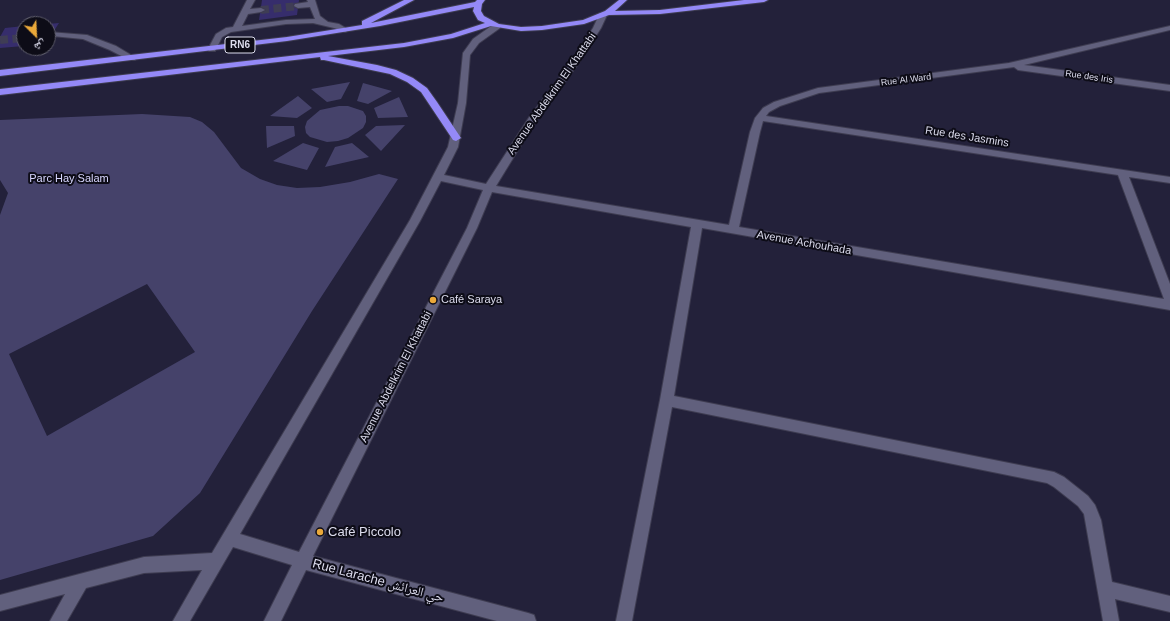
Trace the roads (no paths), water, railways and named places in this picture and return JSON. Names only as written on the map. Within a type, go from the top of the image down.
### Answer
[{"type":"highway","points":[[355,28],[410,0]]},
{"type":"highway","name":"RN6","points":[[480,2],[477,11],[481,18],[493,25],[521,29],[542,28],[584,22],[605,14],[623,0]]},
{"type":"highway","points":[[605,14],[660,12],[764,0]]},
{"type":"highway","name":"RN6","points":[[0,73],[212,49],[345,30],[480,2]]},
{"type":"highway","name":"RN6","points":[[0,92],[433,40],[493,25]]},
{"type":"highway","points":[[305,56],[374,67],[393,72],[410,80],[424,90],[456,138]]},
{"type":"street","points":[[236,29],[251,0]]},
{"type":"street","points":[[298,6],[311,2],[317,17],[325,23]]},
{"type":"street","points":[[245,12],[261,10]]},
{"type":"street","name":"Avenue Abdelkrim El Khattabi","points":[[272,621],[469,234],[489,188],[533,118],[573,65],[605,14]]},
{"type":"street","points":[[212,49],[218,36],[236,29],[286,22],[313,21],[325,23],[345,30]]},
{"type":"street","points":[[181,621],[415,221],[453,147],[456,138],[462,103],[466,55],[476,41],[493,25]]},
{"type":"street","name":"Rue Al Ward","points":[[760,118],[766,110],[778,104],[818,92],[1009,66],[1170,28]]},
{"type":"street","points":[[56,34],[84,37],[113,48],[132,58]]},
{"type":"street","name":"Rue des Iris","points":[[1009,66],[1170,88]]},
{"type":"street","points":[[733,231],[755,132],[760,118]]},
{"type":"street","name":"Rue des Jasmins","points":[[760,118],[1170,180]]},
{"type":"street","points":[[1122,173],[1170,299]]},
{"type":"street","name":"Avenue Achouhada","points":[[438,177],[489,188],[697,225],[1170,305]]},
{"type":"street","points":[[624,621],[667,400],[697,225]]},
{"type":"street","points":[[667,400],[1049,478],[1067,487],[1083,501],[1090,510],[1111,621]]},
{"type":"street","name":"Rue Larache حي العرائش","points":[[229,538],[303,561],[528,621]]},
{"type":"street","points":[[0,603],[144,565],[216,561]]},
{"type":"street","points":[[58,621],[80,583]]},
{"type":"street","points":[[1106,589],[1170,604]]},
{"type":"tunnel","points":[[261,10],[298,6]]},
{"type":"tunnel","points":[[0,40],[16,39]]},
{"type":"place","name":"Café Saraya","points":[[433,300]]},
{"type":"place","name":"Café Piccolo","points":[[320,532]]},
{"type":"park label","name":"Parc Hay Salam","points":[[69,179]]}]
